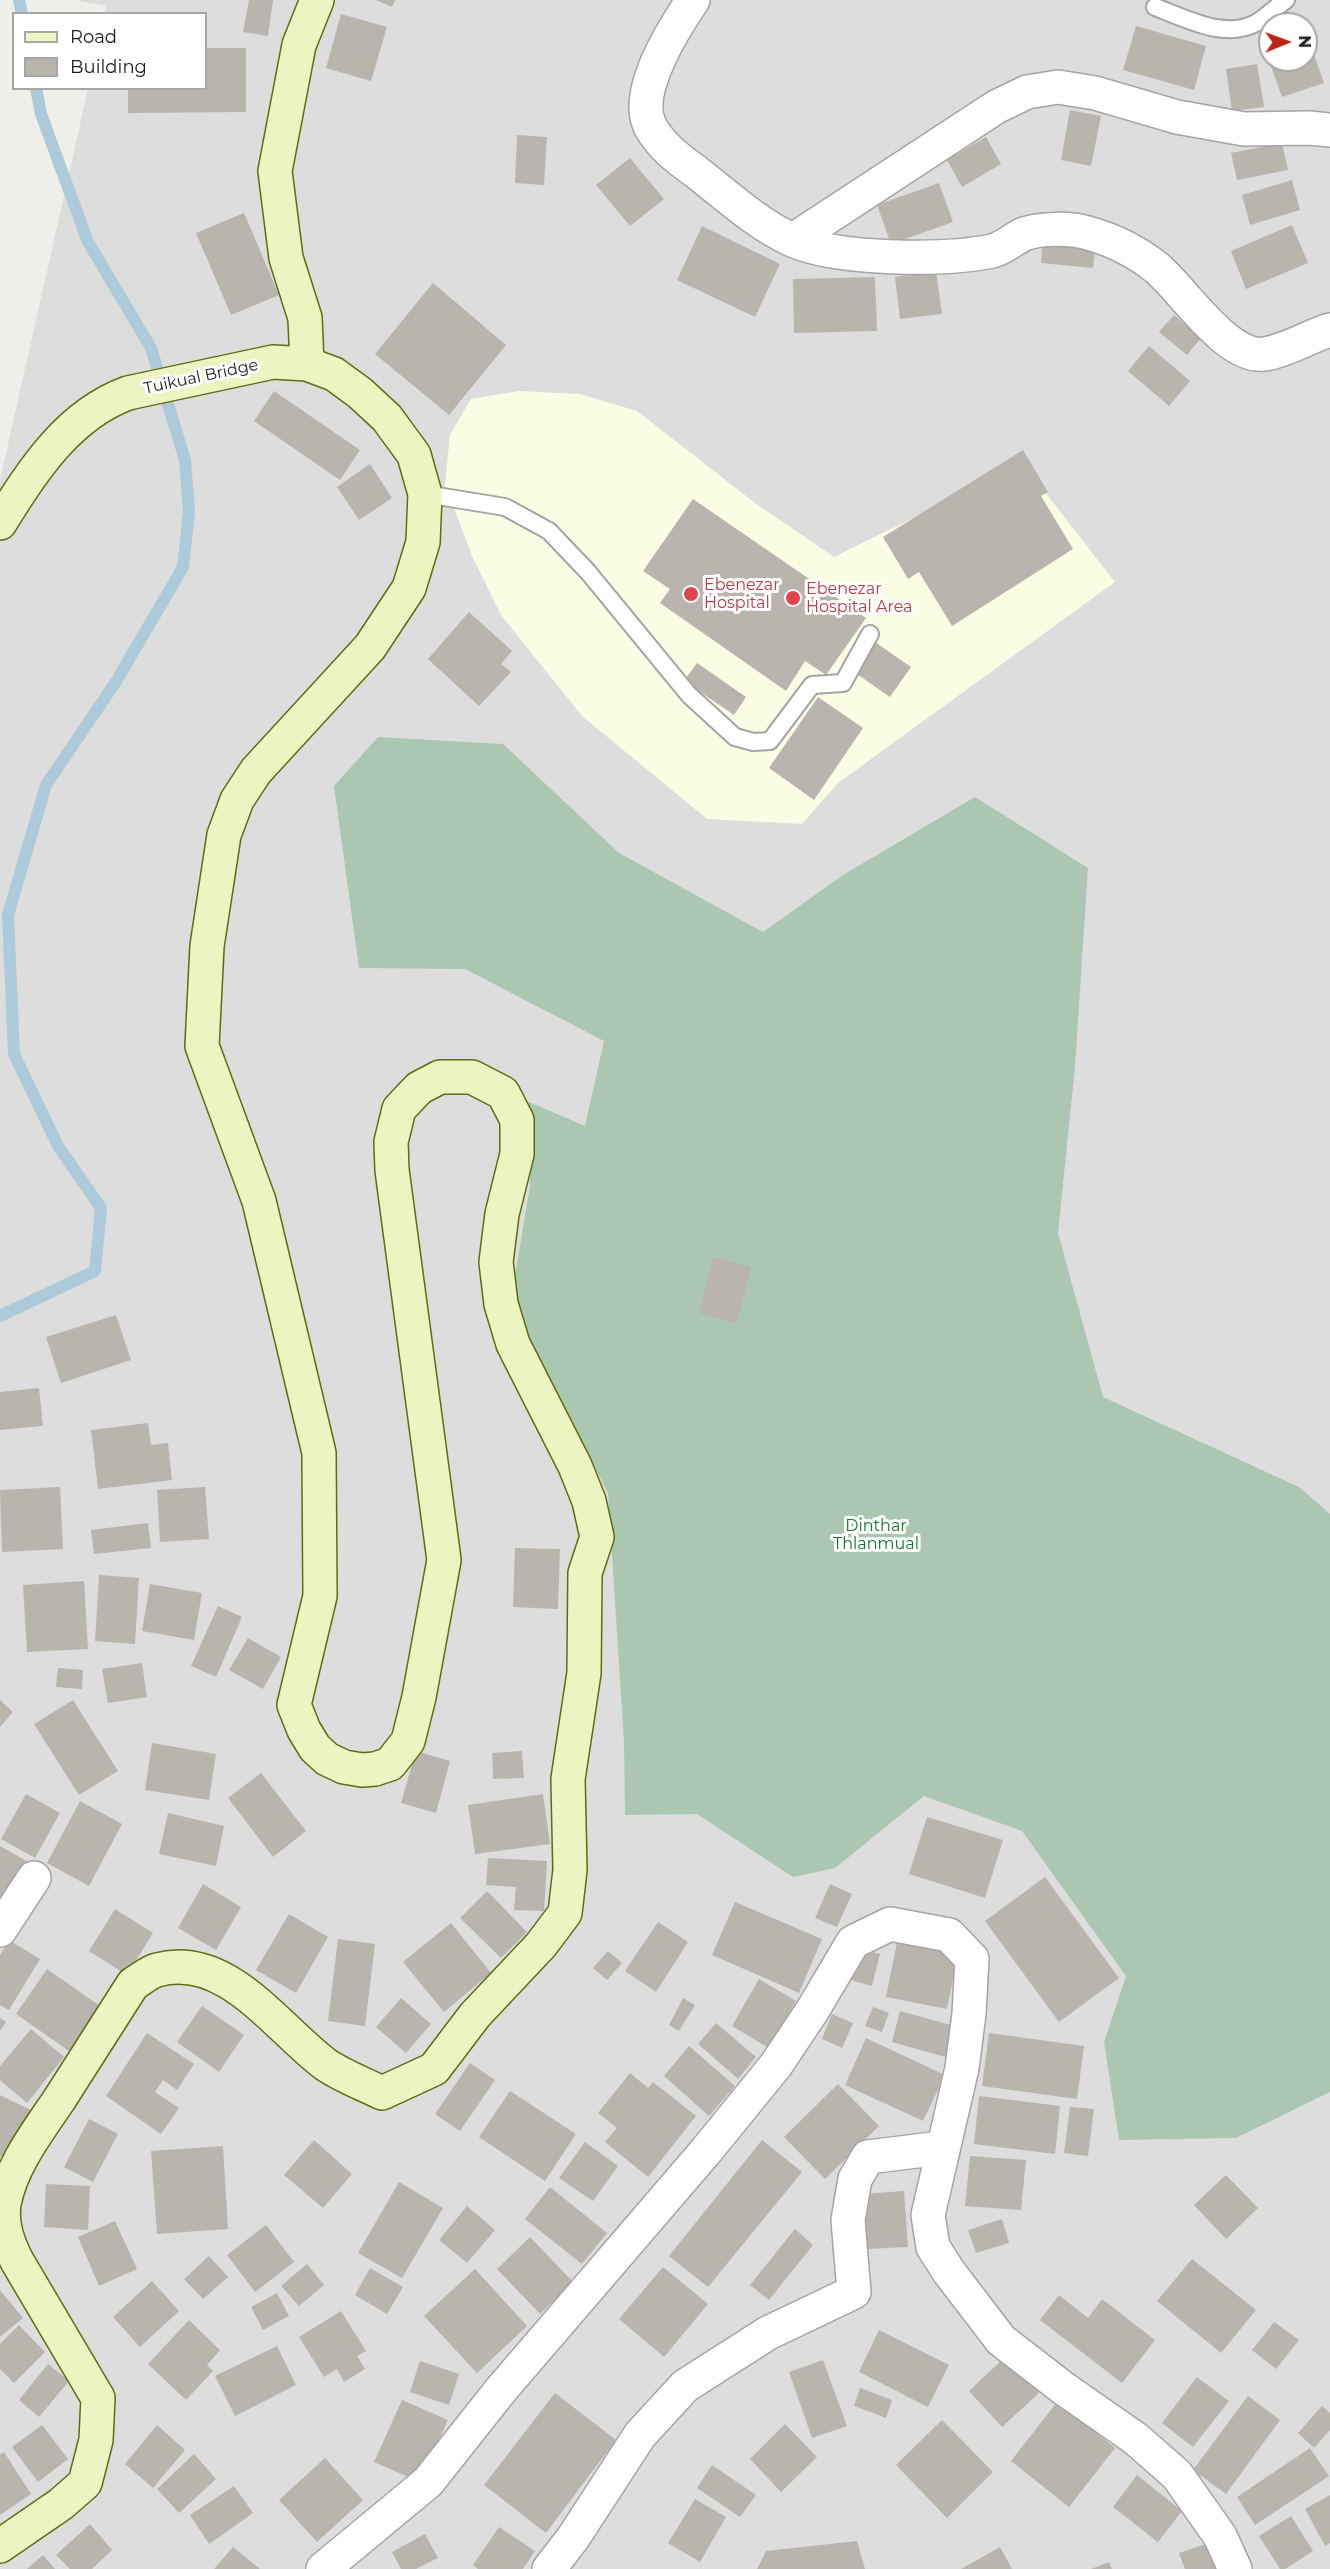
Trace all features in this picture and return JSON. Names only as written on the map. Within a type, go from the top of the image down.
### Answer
[{"type":"street","points":[[0,2546],[61,2504],[85,2483],[96,2440],[98,2398],[9,2245],[3,2224],[4,2204],[27,2149],[133,1984],[155,1970],[185,1966],[216,1974],[246,1995],[327,2065],[382,2093],[434,2069],[475,2015],[542,1945],[565,1913],[570,1870],[568,1779],[584,1673],[585,1573],[597,1537],[589,1501],[575,1466],[513,1344],[501,1304],[496,1262],[502,1214],[517,1154],[517,1120],[503,1093],[472,1077],[441,1077],[419,1088],[399,1109],[391,1142],[392,1170],[444,1560],[408,1741],[390,1764],[362,1770],[344,1767],[327,1759],[315,1748],[304,1731],[294,1705],[320,1596],[319,1453],[259,1201],[202,1046],[207,946],[216,879],[224,835],[237,800],[256,771],[370,646],[409,588],[423,542],[425,494],[414,455],[387,418],[360,393],[343,381],[308,364],[305,318],[286,258],[275,171],[299,45],[317,0]]},
{"type":"street","points":[[693,0],[671,33],[652,77],[646,104],[649,124],[665,148],[762,222],[793,240],[830,251],[937,258],[996,250],[1025,234],[1054,230],[1086,232],[1120,244],[1157,268],[1226,338],[1244,352],[1264,354],[1330,330]]},
{"type":"street","points":[[793,240],[996,107],[1027,92],[1058,87],[1095,93],[1177,117],[1244,129],[1330,130]]},
{"type":"street","name":"Tuikual Bridge","points":[[0,523],[35,471],[70,428],[108,400],[128,393],[273,362],[308,364]]},
{"type":"street","points":[[0,1930],[34,1878]]},
{"type":"street","points":[[323,2569],[428,2482],[500,2391],[776,2066],[853,1942],[890,1924],[949,1935],[972,1959],[969,2014],[962,2068],[941,2148],[928,2216],[933,2247],[949,2272],[1001,2340],[1063,2388],[1136,2439],[1177,2475],[1220,2535],[1235,2569]]},
{"type":"street","points":[[549,2569],[590,2512],[640,2435],[686,2386],[768,2333],[854,2292],[848,2220],[855,2179],[868,2157],[941,2148]]},
{"type":"lane","points":[[1155,7],[1205,26],[1228,29],[1254,24],[1286,0]]},
{"type":"lane","points":[[425,494],[505,507],[549,531],[588,572],[689,695],[735,737],[753,742],[770,741],[812,685],[843,684],[870,634]]},
{"type":"shaded area","points":[[75,0],[1330,0],[1330,2569],[0,2569],[0,480],[88,90],[207,90],[207,12],[105,12],[106,6]]},
{"type":"shaded area","name":"Ebenezar Hospital Area","points":[[519,391],[580,394],[637,411],[755,503],[834,557],[1023,464],[1115,582],[838,783],[802,824],[707,819],[582,716],[501,615],[472,556],[445,485],[450,435],[471,399]]},
{"type":"green space","name":"Dinthar Thlanmual","points":[[378,737],[503,744],[619,853],[763,932],[843,875],[975,797],[1088,868],[1075,1067],[1058,1233],[1103,1397],[1299,1487],[1330,1514],[1330,2092],[1236,2138],[1119,2140],[1104,2042],[1126,1976],[1022,1831],[924,1796],[835,1868],[793,1877],[697,1814],[625,1815],[624,1742],[608,1493],[538,1357],[512,1293],[530,1186],[529,1102],[585,1126],[604,1041],[465,969],[359,968],[334,786]]},
{"type":"building","points":[[249,0],[273,0],[268,36],[243,32]]},
{"type":"building","points":[[376,0],[395,0],[392,7]]},
{"type":"building","points":[[341,14],[387,27],[371,81],[326,68]]},
{"type":"building","points":[[1136,26],[1206,46],[1194,90],[1123,70]]},
{"type":"building","points":[[207,48],[246,48],[246,112],[128,113],[128,90],[207,90]]},
{"type":"building","points":[[1257,64],[1264,107],[1232,111],[1226,69]]},
{"type":"building","points":[[1318,66],[1324,83],[1282,97],[1273,72],[1318,72]]},
{"type":"building","points":[[1070,110],[1101,116],[1091,166],[1061,160]]},
{"type":"building","points":[[517,135],[547,137],[544,185],[515,183]]},
{"type":"building","points":[[986,137],[1001,164],[962,187],[947,160]]},
{"type":"building","points":[[1282,143],[1288,170],[1237,180],[1231,153]]},
{"type":"building","points":[[630,158],[664,199],[630,226],[596,185]]},
{"type":"building","points":[[1292,180],[1300,210],[1250,225],[1242,195]]},
{"type":"building","points":[[939,183],[953,222],[891,244],[877,205]]},
{"type":"building","points":[[244,213],[279,295],[231,315],[196,233]]},
{"type":"building","points":[[1292,225],[1308,263],[1246,289],[1231,251]]},
{"type":"building","points":[[702,226],[780,264],[755,317],[677,280]]},
{"type":"building","points":[[1043,238],[1096,242],[1093,268],[1041,263]]},
{"type":"building","points":[[936,271],[942,314],[900,319],[895,277]]},
{"type":"building","points":[[875,277],[877,331],[794,333],[793,279]]},
{"type":"building","points":[[433,283],[506,345],[449,415],[375,354]]},
{"type":"building","points":[[1174,315],[1201,338],[1187,355],[1159,332]]},
{"type":"building","points":[[1149,346],[1190,381],[1169,406],[1128,371]]},
{"type":"building","points":[[274,391],[360,450],[340,480],[254,421]]},
{"type":"building","points":[[1023,450],[1048,492],[1041,496],[1073,549],[952,626],[919,572],[908,579],[883,537]]},
{"type":"building","points":[[370,464],[392,498],[359,520],[337,487]]},
{"type":"building","points":[[693,499],[866,618],[826,675],[805,661],[786,691],[660,603],[670,589],[643,571]]},
{"type":"building","points":[[469,612],[512,651],[501,664],[511,672],[479,706],[428,659]]},
{"type":"building","points":[[875,642],[911,667],[890,697],[854,672]]},
{"type":"building","points":[[697,663],[746,697],[734,715],[684,681]]},
{"type":"building","points":[[818,697],[863,728],[814,800],[769,768]]},
{"type":"building","points":[[713,1257],[751,1267],[737,1323],[699,1313]]},
{"type":"building","points":[[116,1315],[131,1360],[61,1383],[46,1337]]},
{"type":"building","points":[[39,1388],[43,1426],[0,1430],[0,1392]]},
{"type":"building","points":[[148,1423],[151,1445],[168,1443],[172,1480],[98,1489],[91,1430]]},
{"type":"building","points":[[60,1487],[63,1549],[2,1552],[0,1490]]},
{"type":"building","points":[[205,1487],[209,1539],[160,1542],[157,1490]]},
{"type":"building","points":[[148,1523],[151,1548],[94,1554],[91,1530]]},
{"type":"building","points":[[515,1548],[560,1549],[558,1609],[513,1607]]},
{"type":"building","points":[[99,1575],[139,1578],[135,1644],[95,1641]]},
{"type":"building","points":[[84,1581],[88,1649],[27,1652],[23,1585]]},
{"type":"building","points":[[150,1584],[202,1593],[194,1640],[142,1631]]},
{"type":"building","points":[[218,1606],[242,1617],[216,1677],[191,1666]]},
{"type":"building","points":[[248,1638],[281,1657],[263,1689],[229,1670]]},
{"type":"building","points":[[142,1663],[147,1697],[108,1703],[102,1669]]},
{"type":"building","points":[[58,1668],[83,1670],[82,1689],[56,1687]]},
{"type":"building","points":[[0,1700],[13,1712],[0,1727]]},
{"type":"building","points":[[73,1700],[118,1771],[79,1795],[34,1724]]},
{"type":"building","points":[[152,1743],[216,1754],[209,1800],[145,1790]]},
{"type":"building","points":[[416,1751],[450,1761],[436,1813],[401,1803]]},
{"type":"building","points":[[522,1751],[524,1778],[493,1779],[492,1753]]},
{"type":"building","points":[[261,1773],[306,1831],[273,1857],[228,1798]]},
{"type":"building","points":[[26,1794],[60,1813],[35,1858],[1,1839]]},
{"type":"building","points":[[543,1794],[550,1844],[475,1854],[468,1805]]},
{"type":"building","points":[[80,1801],[122,1824],[89,1886],[47,1863]]},
{"type":"building","points":[[168,1813],[224,1826],[216,1866],[159,1854]]},
{"type":"building","points":[[927,1817],[1003,1840],[985,1898],[909,1874]]},
{"type":"building","points":[[0,1846],[28,1862],[4,1904],[0,1902]]},
{"type":"building","points":[[488,1858],[547,1861],[544,1911],[514,1910],[516,1887],[486,1885]]},
{"type":"building","points":[[1045,1877],[1119,1978],[1059,2022],[985,1921]]},
{"type":"building","points":[[203,1884],[241,1907],[216,1950],[178,1928]]},
{"type":"building","points":[[830,1884],[852,1894],[837,1927],[815,1918]]},
{"type":"building","points":[[487,1891],[527,1932],[501,1958],[460,1918]]},
{"type":"building","points":[[735,1902],[822,1939],[799,1993],[712,1955]]},
{"type":"building","points":[[115,1909],[153,1933],[127,1975],[89,1951]]},
{"type":"building","points":[[289,1914],[328,1937],[296,1993],[256,1970]]},
{"type":"building","points":[[658,1922],[688,1942],[656,1992],[625,1971]]},
{"type":"building","points":[[451,1923],[491,1973],[444,2012],[403,1962]]},
{"type":"building","points":[[338,1939],[375,1944],[365,2026],[328,2021]]},
{"type":"building","points":[[9,1940],[40,1959],[9,2010],[0,2005],[0,1955]]},
{"type":"building","points":[[897,1942],[958,1954],[947,2009],[886,1997]]},
{"type":"building","points":[[859,1949],[880,1954],[872,1986],[851,1980]]},
{"type":"building","points":[[608,1951],[622,1963],[607,1980],[593,1968]]},
{"type":"building","points":[[47,1969],[100,2006],[69,2051],[16,2014]]},
{"type":"building","points":[[759,1979],[796,2001],[769,2048],[732,2026]]},
{"type":"building","points":[[401,1998],[431,2024],[406,2053],[376,2027]]},
{"type":"building","points":[[683,1998],[695,2005],[679,2031],[669,2025]]},
{"type":"building","points":[[202,2006],[244,2035],[219,2072],[177,2042]]},
{"type":"building","points":[[873,2007],[889,2013],[882,2032],[865,2026]]},
{"type":"building","points":[[900,2011],[958,2027],[949,2058],[892,2042]]},
{"type":"building","points":[[832,2014],[853,2023],[842,2048],[822,2039]]},
{"type":"building","points":[[0,2018],[6,2022],[0,2031]]},
{"type":"building","points":[[716,2023],[756,2057],[738,2079],[698,2044]]},
{"type":"building","points":[[31,2029],[64,2057],[27,2103],[0,2080],[0,2066]]},
{"type":"building","points":[[147,2033],[194,2064],[177,2090],[163,2080],[155,2092],[179,2108],[161,2134],[106,2096]]},
{"type":"building","points":[[989,2033],[1084,2046],[1077,2099],[982,2086]]},
{"type":"building","points":[[866,2038],[945,2075],[923,2121],[845,2085]]},
{"type":"building","points":[[689,2046],[735,2086],[709,2116],[664,2076]]},
{"type":"building","points":[[470,2063],[495,2080],[460,2131],[435,2114]]},
{"type":"building","points":[[630,2073],[648,2088],[653,2082],[696,2116],[648,2177],[605,2142],[617,2128],[598,2113]]},
{"type":"building","points":[[838,2084],[879,2126],[825,2179],[784,2137]]},
{"type":"building","points":[[510,2091],[576,2134],[545,2181],[479,2137]]},
{"type":"building","points":[[0,2095],[35,2112],[11,2161],[0,2156]]},
{"type":"building","points":[[979,2096],[1060,2106],[1055,2154],[974,2144]]},
{"type":"building","points":[[1070,2107],[1094,2109],[1088,2156],[1064,2153]]},
{"type":"building","points":[[89,2119],[118,2134],[93,2182],[64,2167]]},
{"type":"building","points":[[314,2140],[352,2174],[323,2208],[284,2175]]},
{"type":"building","points":[[762,2140],[802,2172],[708,2287],[669,2256]]},
{"type":"building","points":[[585,2142],[618,2166],[593,2201],[559,2178]]},
{"type":"building","points":[[223,2146],[228,2229],[157,2234],[151,2151]]},
{"type":"building","points":[[970,2156],[1026,2160],[1021,2210],[965,2206]]},
{"type":"building","points":[[1226,2175],[1258,2208],[1226,2239],[1194,2205]]},
{"type":"building","points":[[399,2182],[443,2208],[402,2278],[358,2253]]},
{"type":"building","points":[[46,2184],[90,2186],[88,2230],[44,2227]]},
{"type":"building","points":[[550,2187],[607,2233],[582,2264],[525,2219]]},
{"type":"building","points":[[904,2191],[908,2247],[867,2249],[864,2194]]},
{"type":"building","points":[[467,2206],[495,2230],[467,2263],[439,2240]]},
{"type":"building","points":[[1002,2219],[1009,2243],[976,2253],[968,2230]]},
{"type":"building","points":[[115,2221],[137,2269],[99,2286],[78,2237]]},
{"type":"building","points":[[266,2225],[294,2262],[255,2292],[227,2255]]},
{"type":"building","points":[[795,2229],[813,2245],[769,2300],[750,2285]]},
{"type":"building","points":[[530,2237],[573,2282],[540,2314],[497,2269]]},
{"type":"building","points":[[209,2256],[228,2277],[203,2299],[184,2279]]},
{"type":"building","points":[[1192,2259],[1256,2310],[1221,2353],[1157,2301]]},
{"type":"building","points":[[307,2264],[324,2285],[299,2306],[281,2286]]},
{"type":"building","points":[[663,2267],[708,2304],[664,2357],[619,2319]]},
{"type":"building","points":[[370,2268],[403,2287],[387,2314],[355,2295]]},
{"type":"building","points":[[475,2269],[527,2326],[477,2373],[424,2316]]},
{"type":"building","points":[[152,2281],[179,2311],[140,2347],[113,2317]]},
{"type":"building","points":[[0,2290],[23,2318],[0,2337]]},
{"type":"building","points":[[277,2293],[289,2316],[263,2330],[251,2307]]},
{"type":"building","points":[[1059,2295],[1088,2318],[1102,2299],[1155,2340],[1122,2383],[1040,2320]]},
{"type":"building","points":[[341,2311],[366,2351],[357,2356],[365,2369],[344,2382],[337,2369],[324,2377],[299,2337]]},
{"type":"building","points":[[189,2320],[220,2350],[207,2365],[213,2371],[186,2400],[148,2364]]},
{"type":"building","points":[[1274,2322],[1299,2340],[1276,2369],[1252,2350]]},
{"type":"building","points":[[19,2325],[45,2352],[14,2383],[0,2369],[0,2344]]},
{"type":"building","points":[[879,2330],[949,2365],[928,2407],[859,2372]]},
{"type":"building","points":[[277,2346],[296,2385],[235,2416],[215,2376]]},
{"type":"building","points":[[1006,2356],[1039,2393],[1002,2427],[969,2391]]},
{"type":"building","points":[[823,2360],[847,2426],[812,2438],[789,2372]]},
{"type":"building","points":[[420,2361],[459,2374],[449,2405],[410,2392]]},
{"type":"building","points":[[48,2364],[69,2381],[39,2417],[19,2400]]},
{"type":"building","points":[[1197,2377],[1229,2401],[1193,2447],[1162,2423]]},
{"type":"building","points":[[860,2388],[892,2400],[886,2418],[854,2406]]},
{"type":"building","points":[[555,2393],[616,2440],[546,2533],[484,2485]]},
{"type":"building","points":[[1248,2396],[1280,2420],[1226,2494],[1193,2470]]},
{"type":"building","points":[[402,2400],[448,2420],[420,2482],[374,2462]]},
{"type":"building","points":[[1057,2402],[1115,2448],[1069,2507],[1011,2461]]},
{"type":"building","points":[[1322,2406],[1330,2413],[1330,2430],[1314,2448],[1298,2433]]},
{"type":"building","points":[[942,2420],[993,2472],[947,2518],[896,2465]]},
{"type":"building","points":[[785,2424],[817,2457],[781,2492],[750,2459]]},
{"type":"building","points":[[42,2425],[68,2459],[38,2482],[12,2447]]},
{"type":"building","points":[[157,2425],[185,2450],[153,2488],[125,2464]]},
{"type":"building","points":[[1310,2448],[1329,2476],[1255,2525],[1237,2497]]},
{"type":"building","points":[[4,2452],[31,2494],[0,2515],[0,2454]]},
{"type":"building","points":[[194,2454],[216,2479],[179,2513],[157,2489]]},
{"type":"building","points":[[325,2458],[363,2500],[317,2542],[279,2500]]},
{"type":"building","points":[[712,2465],[756,2495],[740,2517],[697,2488]]},
{"type":"building","points":[[1137,2475],[1182,2511],[1158,2542],[1113,2507]]},
{"type":"building","points":[[234,2486],[253,2513],[209,2544],[190,2515]]},
{"type":"building","points":[[1330,2495],[1330,2543],[1325,2546],[1305,2509]]},
{"type":"building","points":[[695,2499],[726,2517],[700,2562],[668,2543]]},
{"type":"building","points":[[1291,2516],[1313,2551],[1285,2569],[1280,2569],[1259,2536]]},
{"type":"building","points":[[90,2524],[112,2550],[92,2569],[70,2569],[56,2555]]},
{"type":"building","points":[[499,2527],[535,2551],[523,2569],[478,2569],[473,2565]]},
{"type":"building","points":[[425,2534],[438,2558],[416,2569],[401,2569],[392,2552]]},
{"type":"building","points":[[857,2541],[865,2569],[757,2569],[766,2551]]},
{"type":"building","points":[[1209,2543],[1218,2569],[1185,2569],[1179,2553]]},
{"type":"building","points":[[233,2547],[260,2569],[214,2569]]},
{"type":"building","points":[[1000,2547],[1012,2569],[961,2569]]},
{"type":"building","points":[[43,2555],[55,2569],[27,2569]]},
{"type":"building","points":[[1109,2562],[1112,2569],[1091,2569]]},
{"type":"waterway","points":[[19,0],[22,12]]},
{"type":"waterway","points":[[0,1316],[95,1271],[101,1208],[58,1146],[14,1054],[8,915],[46,785],[117,680],[183,567],[189,512],[185,460],[151,348],[88,242],[41,114],[36,90]]},
{"type":"place","name":"Ebenezar Hospital","points":[[691,594]]},
{"type":"place","name":"Ebenezar Hospital Area","points":[[793,598]]}]
